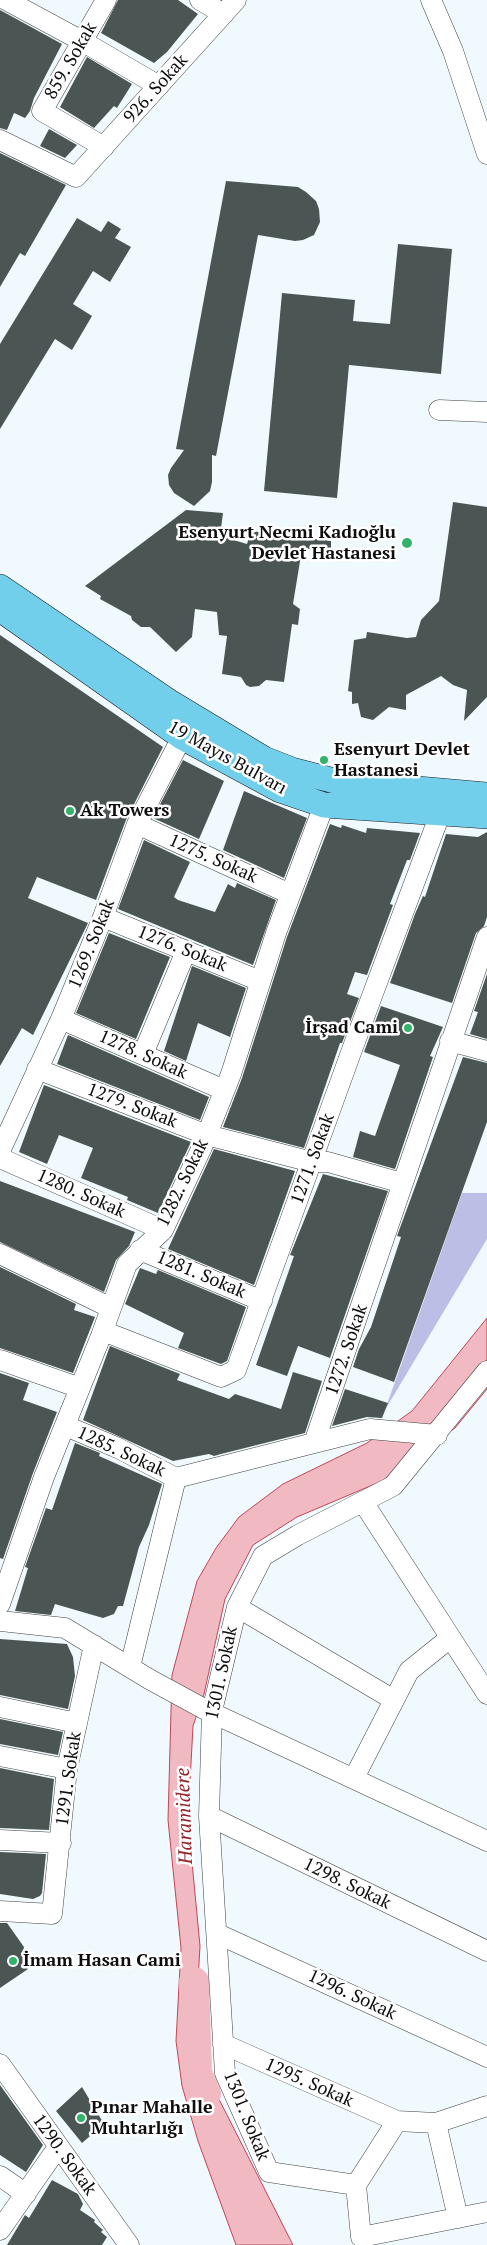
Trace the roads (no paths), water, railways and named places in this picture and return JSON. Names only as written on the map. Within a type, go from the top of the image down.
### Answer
[{"type":"main road","name":"19 Mayıs Bulvarı","points":[[0,587],[171,703],[264,759],[292,770],[339,782],[487,795]]},
{"type":"main road","name":"19 Mayıs Bulvarı","points":[[0,609],[182,737],[280,790],[324,805],[487,816]]},
{"type":"street","points":[[6,0],[160,86]]},
{"type":"street","name":"859. Sokak","points":[[104,147],[42,111],[106,0]]},
{"type":"street","points":[[200,0],[230,7]]},
{"type":"street","points":[[432,0],[453,51],[487,154]]},
{"type":"street","name":"926. Sokak","points":[[0,140],[76,177],[230,7]]},
{"type":"street","points":[[439,410],[487,412]]},
{"type":"street","name":"1269. Sokak","points":[[0,1151],[61,1019],[103,917],[137,824],[182,737]]},
{"type":"street","name":"1282. Sokak","points":[[0,1604],[44,1477],[66,1426],[127,1264],[162,1230],[206,1136],[224,1090],[290,894],[324,805]]},
{"type":"street","name":"1271. Sokak","points":[[102,1331],[221,1377],[236,1370],[440,814]]},
{"type":"street","name":"1275. Sokak","points":[[137,824],[290,894]]},
{"type":"street","name":"1276. Sokak","points":[[103,917],[260,981]]},
{"type":"street","name":"1272. Sokak","points":[[314,1443],[364,1300],[450,1041],[486,946]]},
{"type":"street","points":[[143,1054],[186,950]]},
{"type":"street","name":"1278. Sokak","points":[[61,1019],[224,1090]]},
{"type":"street","points":[[450,1041],[487,1050]]},
{"type":"street","name":"1279. Sokak","points":[[37,1069],[206,1136],[312,1162],[328,1162],[402,1183]]},
{"type":"street","name":"1280. Sokak","points":[[0,1158],[162,1230]]},
{"type":"street","name":"1281. Sokak","points":[[140,1250],[262,1301]]},
{"type":"street","points":[[0,1254],[111,1308]]},
{"type":"street","points":[[0,1360],[80,1388]]},
{"type":"street","name":"1301. Sokak","points":[[356,2185],[269,2172],[225,2073],[222,2044],[218,1934],[211,1876],[209,1710],[237,1607],[264,1556],[298,1535],[393,1486],[437,1435],[487,1371]]},
{"type":"street","name":"1285. Sokak","points":[[66,1426],[118,1448],[176,1478]]},
{"type":"street","points":[[130,1667],[176,1478],[370,1429],[437,1435]]},
{"type":"street","points":[[363,1502],[487,1694]]},
{"type":"street","points":[[237,1607],[394,1700]]},
{"type":"street","points":[[0,1621],[65,1628],[150,1679],[209,1710],[487,1841]]},
{"type":"street","points":[[354,1778],[409,1671],[450,1638]]},
{"type":"street","name":"1291. Sokak","points":[[0,1911],[52,1914],[68,1769],[94,1645]]},
{"type":"street","points":[[0,1707],[78,1723]]},
{"type":"street","points":[[0,1756],[68,1769]]},
{"type":"street","name":"1298. Sokak","points":[[209,1816],[487,1950]]},
{"type":"street","points":[[0,1840],[60,1843]]},
{"type":"street","name":"1296. Sokak","points":[[218,1934],[487,2057]]},
{"type":"street","name":"1295. Sokak","points":[[222,2044],[396,2121]]},
{"type":"street","name":"1290. Sokak","points":[[0,2064],[129,2245]]},
{"type":"street","points":[[487,2106],[436,2123],[396,2121],[356,2185],[361,2237],[487,2212]]},
{"type":"street","points":[[436,2123],[458,2218]]},
{"type":"street","points":[[0,2230],[58,2147]]},
{"type":"street","points":[[0,2176],[26,2194]]},
{"type":"water","points":[[487,1318],[487,1389],[455,1428],[382,1481],[297,1517],[253,1545],[225,1599],[204,1694],[193,1726],[188,1820],[200,1946],[194,2050],[293,2245],[236,2245],[198,2141],[182,2086],[176,2041],[181,1948],[168,1820],[172,1675],[197,1581],[216,1548],[239,1517],[283,1484],[367,1443],[412,1411]]},
{"type":"waterway","name":"Haramidere","points":[[194,1982],[197,2073],[206,2094]]},
{"type":"place","name":"Esenyurt Necmi Kadıoğlu Devlet Hastanesi","points":[[407,543]]},
{"type":"place","name":"Esenyurt Devlet Hastanesi","points":[[324,760]]},
{"type":"place","name":"Ak Towers","points":[[70,811]]},
{"type":"place","name":"İrşad Cami","points":[[408,1028]]},
{"type":"place","name":"İmam Hasan Cami","points":[[13,1961]]},
{"type":"place","name":"Pınar Mahalle Muhtarlığı","points":[[81,2118]]}]
